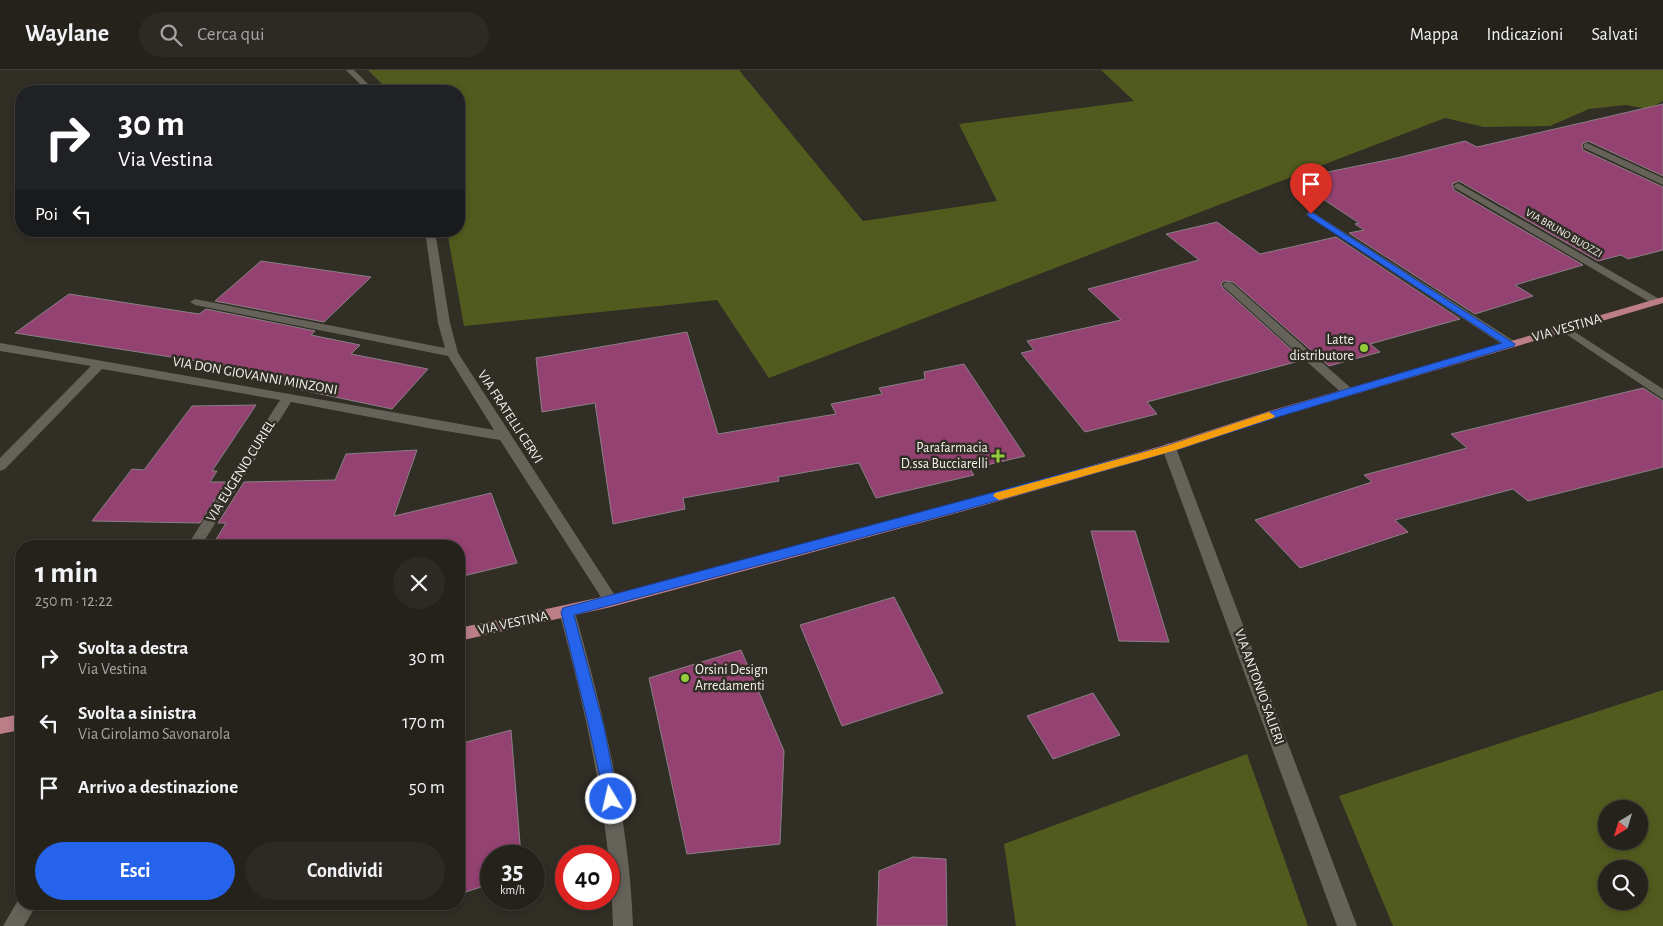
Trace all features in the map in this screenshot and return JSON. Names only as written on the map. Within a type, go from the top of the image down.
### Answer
[{"type":"main road","name":"VIA VESTINA","points":[[465,634],[611,601],[1169,448],[1348,392],[1660,301]]},
{"type":"main road","points":[[0,726],[15,723]]},
{"type":"street","points":[[350,70],[365,85]]},
{"type":"street","points":[[1587,146],[1663,182]]},
{"type":"street","name":"VIA BRUNO BUOZZI","points":[[1458,186],[1660,301]]},
{"type":"street","points":[[1311,214],[1510,344]]},
{"type":"street","name":"VIA FRATELLI CERVI","points":[[431,237],[444,323],[452,353],[611,601]]},
{"type":"street","points":[[1228,285],[1348,392]]},
{"type":"street","points":[[195,302],[452,353]]},
{"type":"street","points":[[1564,328],[1663,395]]},
{"type":"street","name":"VIA DON GIOVANNI MINZONI","points":[[0,347],[288,397],[428,424],[505,436]]},
{"type":"street","points":[[0,466],[100,364]]},
{"type":"street","name":"VIA EUGENIO CURIEL","points":[[198,540],[288,397]]},
{"type":"street","name":"VIA ANTONIO SALIERI","points":[[1169,448],[1347,926]]},
{"type":"street","points":[[567,612],[607,773],[620,876],[623,926]]},
{"type":"street","points":[[13,926],[23,910]]},
{"type":"green space","points":[[368,70],[739,70],[863,221],[997,201],[959,124],[1134,101],[1101,70],[1663,70],[1663,101],[1648,109],[1626,105],[1589,109],[1550,126],[1484,127],[1445,118],[769,378],[717,300],[464,326],[448,237],[465,237],[465,85],[383,85]]},
{"type":"green space","points":[[1663,690],[1663,926],[1393,926],[1339,796]]},
{"type":"green space","points":[[1247,754],[1308,926],[1016,926],[1004,844]]},
{"type":"building","points":[[1663,104],[1663,176],[1588,141],[1582,144],[1583,150],[1663,187],[1663,250],[1628,259],[1621,255],[1598,261],[1459,181],[1452,184],[1454,190],[1583,265],[1515,285],[1533,296],[1475,314],[1349,233],[1364,230],[1355,224],[1359,223],[1293,179],[1397,158],[1465,141],[1477,147]]},
{"type":"building","points":[[1217,222],[1260,254],[1336,237],[1460,319],[1370,344],[1380,352],[1329,366],[1233,282],[1224,281],[1221,284],[1223,288],[1303,360],[1147,402],[1157,414],[1085,432],[1021,353],[1034,350],[1027,341],[1121,320],[1088,289],[1199,260],[1166,234]]},
{"type":"building","points":[[261,261],[371,277],[324,322],[215,301]]},
{"type":"building","points":[[69,294],[199,314],[206,309],[315,331],[311,335],[360,345],[351,354],[428,369],[392,409],[297,389],[298,379],[223,365],[15,333]]},
{"type":"building","points":[[687,332],[718,434],[836,414],[831,404],[882,394],[879,388],[925,379],[924,372],[964,364],[1025,456],[970,469],[974,475],[876,498],[859,463],[778,477],[779,481],[683,498],[685,509],[613,524],[595,403],[542,412],[536,358]]},
{"type":"building","points":[[1643,388],[1663,401],[1663,467],[1528,501],[1513,489],[1395,520],[1408,532],[1300,568],[1255,520],[1372,482],[1364,475],[1467,448],[1451,434]]},
{"type":"building","points":[[256,405],[212,471],[217,471],[210,482],[226,482],[200,523],[92,521],[132,469],[144,470],[192,406]]},
{"type":"building","points":[[417,450],[394,516],[491,493],[517,563],[465,576],[465,540],[216,540],[226,523],[218,523],[244,482],[335,480],[346,454]]},
{"type":"building","points":[[1091,531],[1135,531],[1169,642],[1119,641]]},
{"type":"building","points":[[894,597],[943,693],[842,726],[800,625]]},
{"type":"building","points":[[741,650],[784,751],[780,844],[687,854],[649,678]]},
{"type":"building","points":[[1093,693],[1120,735],[1053,759],[1027,716]]},
{"type":"building","points":[[511,730],[520,845],[480,845],[480,887],[465,892],[465,742]]},
{"type":"building","points":[[913,857],[946,859],[947,926],[877,926],[879,871]]},
{"type":"slow traffic","points":[[999,496],[1169,448],[1269,416]]},
{"type":"place","name":"Latte distributore","points":[[1364,348]]},
{"type":"place","name":"Parafarmacia D.ssa Bucciarelli","points":[[998,456]]},
{"type":"place","name":"Orsini Design Arredamenti","points":[[685,678]]},
{"type":"route","points":[[611,799],[607,773],[567,612],[953,509],[1169,448],[1277,413],[1510,344],[1311,214]]}]
